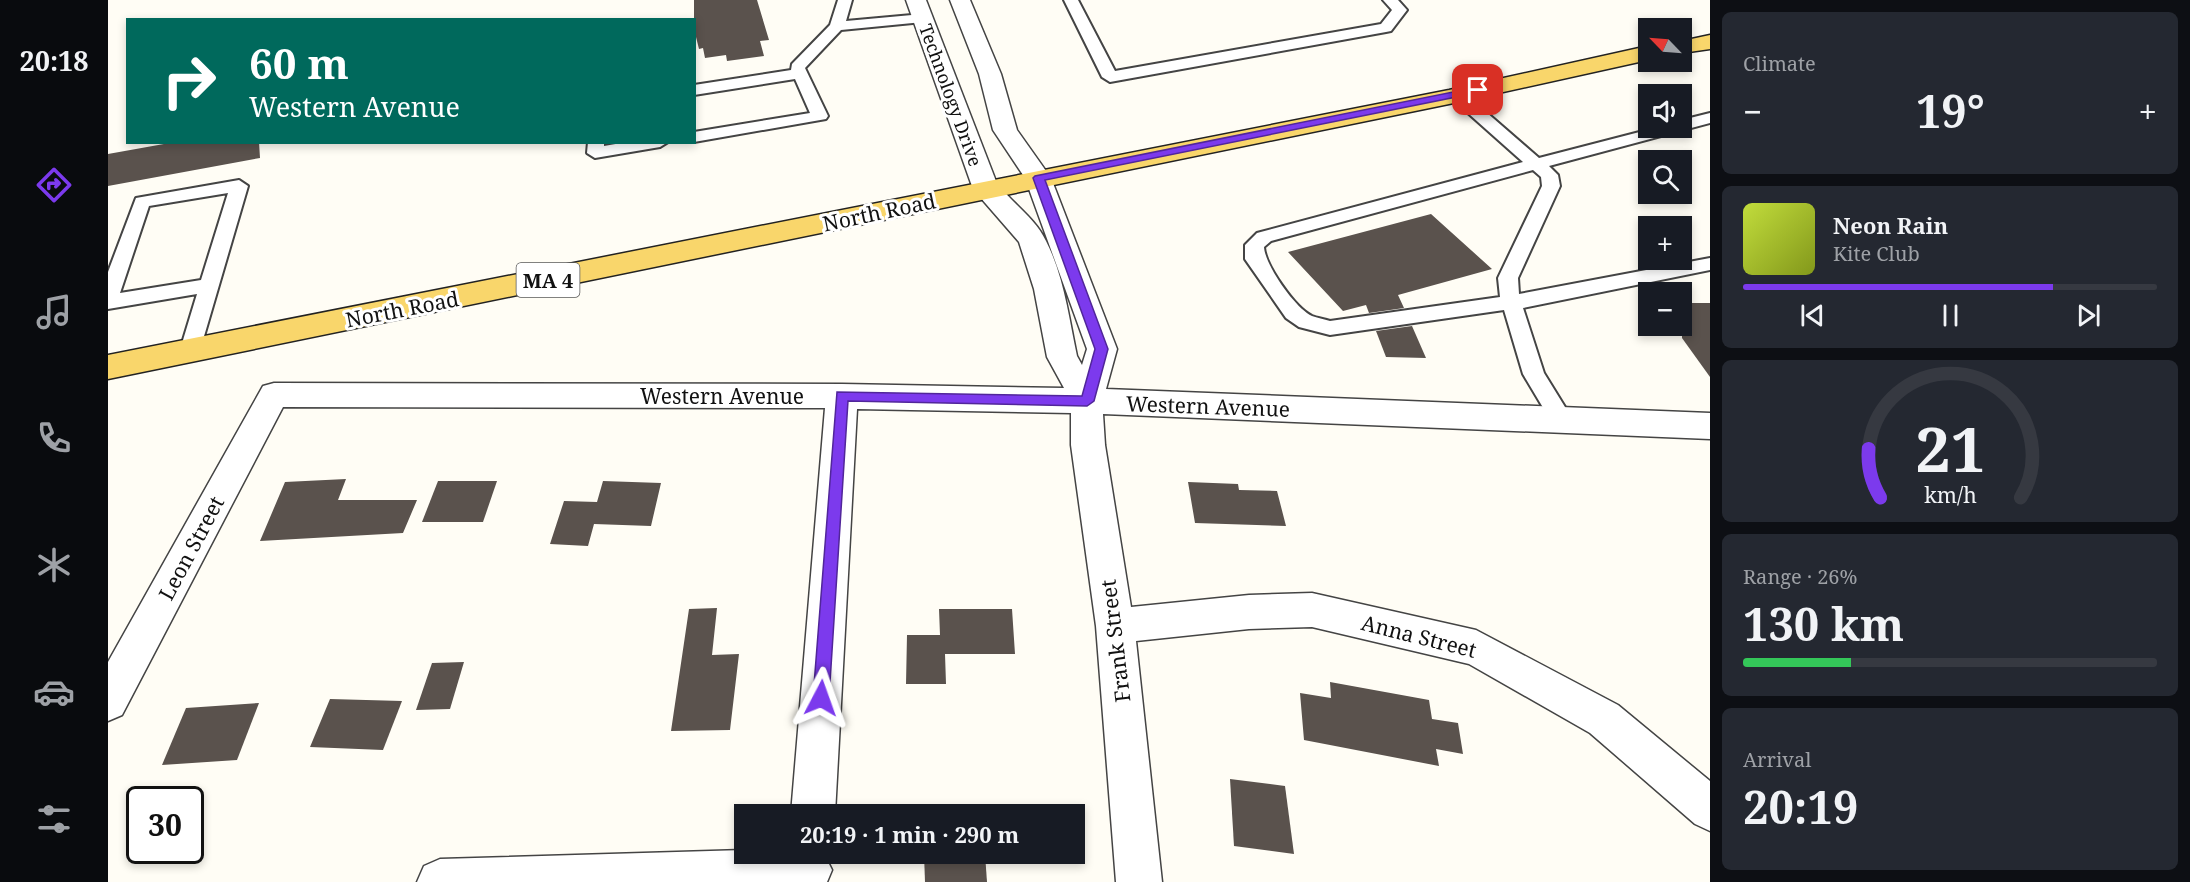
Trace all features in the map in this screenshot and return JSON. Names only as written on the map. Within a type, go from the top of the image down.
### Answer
[{"type":"main road","points":[[1692,45],[1710,42]]},
{"type":"main road","name":"North Road","points":[[108,367],[562,278],[1038,178],[1457,95],[1638,55]]},
{"type":"street","name":"Technology Drive","points":[[960,0],[990,74],[1005,130],[1038,178]]},
{"type":"street","name":"Technology Drive","points":[[919,9],[986,189]]},
{"type":"street","name":"Frank Street","points":[[1038,178],[1102,349],[1087,401],[1088,445],[1115,626],[1139,882]]},
{"type":"street","name":"Frank Street","points":[[986,189],[1023,226],[1033,242],[1048,289],[1062,357],[1087,401]]},
{"type":"street","name":"Western Avenue","points":[[274,395],[842,396],[1087,401],[1710,426]]},
{"type":"street","name":"Leon Street","points":[[108,701],[274,395]]},
{"type":"street","points":[[814,804],[842,396]]},
{"type":"street","name":"Anna Street","points":[[1115,626],[1249,612],[1312,610],[1476,648],[1604,720],[1710,809]]},
{"type":"street","points":[[440,882],[809,868]]},
{"type":"lane","points":[[696,137],[820,116],[797,67],[837,26],[845,0]]},
{"type":"lane","points":[[1071,0],[1110,77],[1386,28],[1400,10],[1390,0]]},
{"type":"lane","points":[[837,26],[919,9]]},
{"type":"lane","points":[[696,90],[800,73]]},
{"type":"lane","points":[[1457,95],[1549,175],[1551,186],[1508,278],[1509,302],[1534,374],[1562,420]]},
{"type":"lane","points":[[1692,122],[1710,118]]},
{"type":"lane","points":[[1638,137],[1264,237],[1254,245],[1255,259],[1293,313],[1306,322],[1330,328],[1534,299],[1710,264]]},
{"type":"lane","points":[[596,144],[596,153],[648,144]]},
{"type":"lane","points":[[190,351],[210,285],[239,186],[142,202],[108,301],[210,285]]},
{"type":"building","points":[[694,0],[757,0],[769,40],[760,41],[764,56],[727,61],[726,55],[705,58],[703,48],[699,49],[696,37],[696,18],[694,18]]},
{"type":"building","points":[[164,144],[259,144],[260,158],[108,186],[108,154]]},
{"type":"building","points":[[1431,214],[1492,269],[1398,295],[1404,308],[1369,313],[1366,305],[1343,311],[1288,252]]},
{"type":"building","points":[[1692,303],[1710,303],[1710,377],[1682,336],[1692,336]]},
{"type":"building","points":[[1412,326],[1426,358],[1386,357],[1376,331]]},
{"type":"building","points":[[346,479],[338,500],[417,500],[403,533],[260,541],[285,482]]},
{"type":"building","points":[[438,481],[497,481],[483,522],[422,522]]},
{"type":"building","points":[[603,481],[661,483],[651,526],[594,524],[588,546],[550,544],[564,501],[597,502]]},
{"type":"building","points":[[1188,482],[1238,484],[1239,490],[1277,491],[1286,526],[1195,523]]},
{"type":"building","points":[[717,608],[712,655],[739,654],[730,730],[671,731],[689,609]]},
{"type":"building","points":[[939,609],[1012,609],[1015,654],[945,654],[946,684],[906,684],[907,635],[940,635]]},
{"type":"building","points":[[464,662],[450,709],[416,710],[432,663]]},
{"type":"building","points":[[1330,682],[1429,700],[1432,719],[1458,723],[1463,754],[1436,749],[1439,766],[1304,740],[1300,693],[1331,698]]},
{"type":"building","points":[[330,699],[402,701],[383,750],[310,747]]},
{"type":"building","points":[[259,703],[237,760],[162,765],[186,708]]},
{"type":"building","points":[[1230,779],[1285,786],[1294,854],[1234,846]]},
{"type":"building","points":[[924,864],[986,864],[987,882],[925,882]]},
{"type":"route","points":[[821,698],[842,396],[1087,401],[1102,349],[1038,178],[1124,163],[1478,90]]}]
